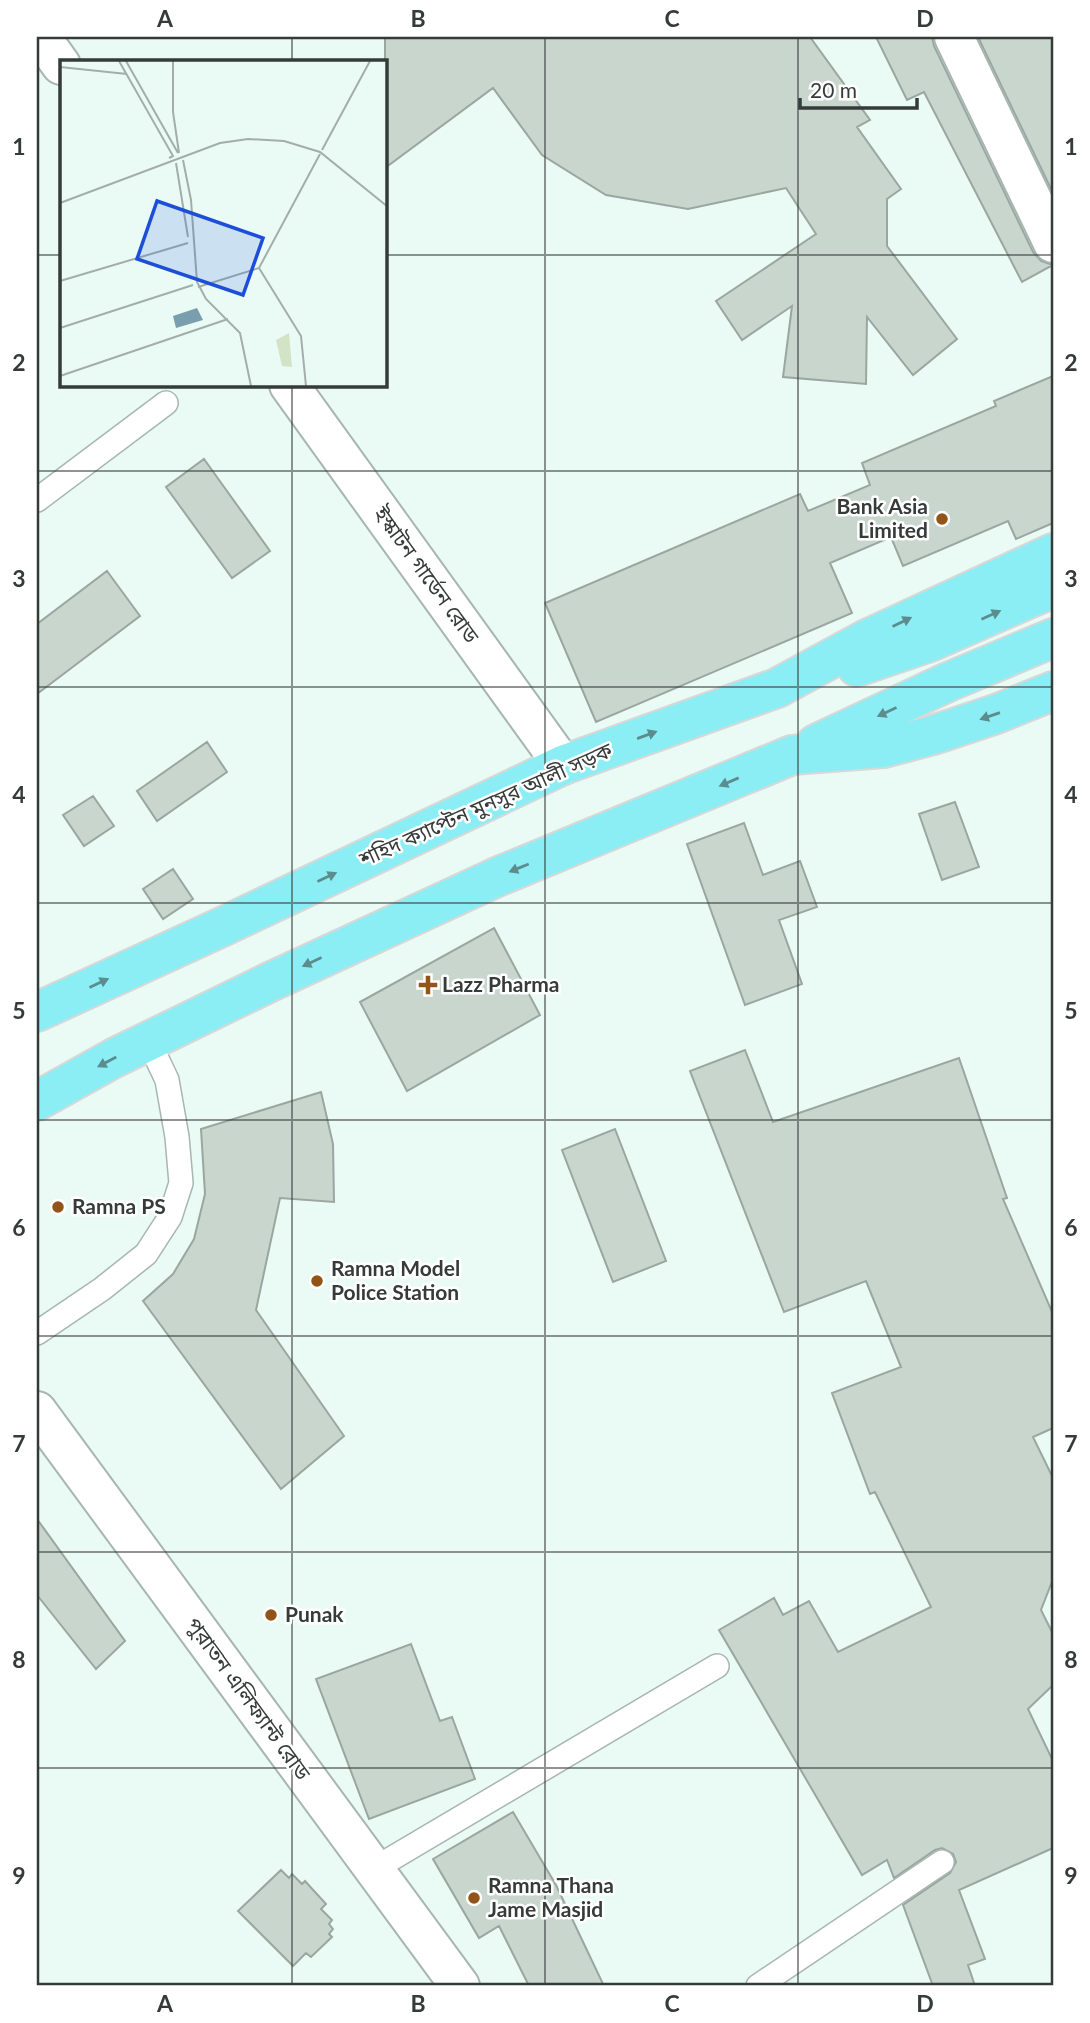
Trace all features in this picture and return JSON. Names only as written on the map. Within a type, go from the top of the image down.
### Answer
[{"type":"main road","name":"শহিদ ক্যাপ্টেন মুনসুর আলী সড়ক","points":[[37,1012],[564,765],[777,688],[889,628],[1053,553]]},
{"type":"main road","points":[[777,688],[862,666],[930,642],[1053,588]]},
{"type":"main road","points":[[37,1101],[114,1058],[270,982],[497,877],[792,755],[948,682],[1053,638]]},
{"type":"main road","points":[[792,755],[884,748],[996,714],[1053,691]]},
{"type":"street","points":[[41,37],[60,64]]},
{"type":"street","points":[[954,37],[1053,243]]},
{"type":"street","name":"ইস্কাটন গার্ডেন রোড","points":[[303,392],[564,765]]},
{"type":"street","name":"পুরাতন এলিফ্যান্ট রোড","points":[[37,1411],[460,1986]]},
{"type":"lane","points":[[37,500],[166,403]]},
{"type":"lane","points":[[37,1333],[102,1289],[146,1254],[170,1217],[181,1183],[177,1138],[167,1080],[149,1042]]},
{"type":"lane","points":[[374,1869],[716,1666]]},
{"type":"lane","points":[[758,1986],[942,1862]]},
{"type":"building","points":[[385,37],[810,37],[870,120],[857,127],[901,189],[887,199],[887,246],[957,339],[913,375],[867,317],[866,384],[783,377],[792,306],[742,340],[716,301],[816,234],[786,188],[688,209],[606,195],[542,155],[493,88],[387,167]]},
{"type":"building","points":[[876,37],[932,37],[1033,252],[1041,261],[1053,265],[1022,282],[924,92],[907,100]]},
{"type":"building","points":[[978,37],[1053,37],[1053,193]]},
{"type":"building","points":[[1053,376],[1053,523],[1016,539],[1008,521],[903,566],[891,537],[830,563],[852,613],[596,722],[545,603],[800,494],[808,511],[870,485],[862,463],[996,406],[994,401]]},
{"type":"building","points":[[204,459],[270,551],[232,578],[166,487]]},
{"type":"building","points":[[107,571],[140,616],[37,694],[37,624]]},
{"type":"building","points":[[207,742],[227,772],[157,821],[137,791]]},
{"type":"building","points":[[93,796],[114,826],[84,846],[63,815]]},
{"type":"building","points":[[955,802],[979,867],[942,880],[919,814]]},
{"type":"building","points":[[744,823],[763,875],[800,861],[817,907],[779,920],[802,984],[745,1005],[687,844]]},
{"type":"building","points":[[173,869],[193,899],[163,919],[143,889]]},
{"type":"building","points":[[494,928],[540,1015],[407,1091],[360,1002]]},
{"type":"building","points":[[745,1050],[773,1122],[959,1058],[1007,1198],[1003,1199],[1053,1314],[1053,1428],[1033,1437],[1053,1478],[1053,1579],[1041,1610],[1053,1634],[1053,1685],[1028,1709],[1053,1761],[1053,1848],[959,1890],[985,1959],[968,1965],[975,1986],[933,1986],[903,1905],[950,1873],[956,1862],[953,1854],[942,1848],[935,1850],[894,1878],[887,1860],[862,1875],[719,1630],[774,1598],[783,1615],[809,1601],[838,1652],[931,1607],[875,1492],[870,1494],[832,1393],[901,1367],[866,1281],[784,1312],[690,1071]]},
{"type":"building","points":[[321,1092],[333,1144],[334,1202],[280,1198],[256,1310],[344,1436],[281,1489],[143,1301],[173,1274],[194,1239],[205,1194],[201,1129]]},
{"type":"building","points":[[615,1129],[666,1261],[613,1282],[562,1150]]},
{"type":"building","points":[[37,1519],[125,1641],[96,1669],[37,1595]]},
{"type":"building","points":[[411,1644],[440,1721],[452,1717],[475,1779],[369,1819],[316,1679]]},
{"type":"building","points":[[513,1812],[556,1885],[604,1986],[529,1986],[499,1926],[479,1938],[433,1859]]},
{"type":"building","points":[[281,1870],[289,1878],[292,1874],[302,1884],[305,1881],[326,1904],[321,1909],[332,1920],[329,1924],[333,1929],[329,1934],[332,1937],[311,1957],[306,1953],[293,1966],[238,1911]]},
{"type":"place","name":"Bank Asia Limited","points":[[942,519]]},
{"type":"place","name":"Lazz Pharma","points":[[428,985]]},
{"type":"place","name":"Ramna PS","points":[[58,1207]]},
{"type":"place","name":"Ramna Model Police Station","points":[[317,1281]]},
{"type":"place","name":"Punak","points":[[271,1615]]},
{"type":"place","name":"Ramna Thana Jame Masjid","points":[[474,1898]]}]
